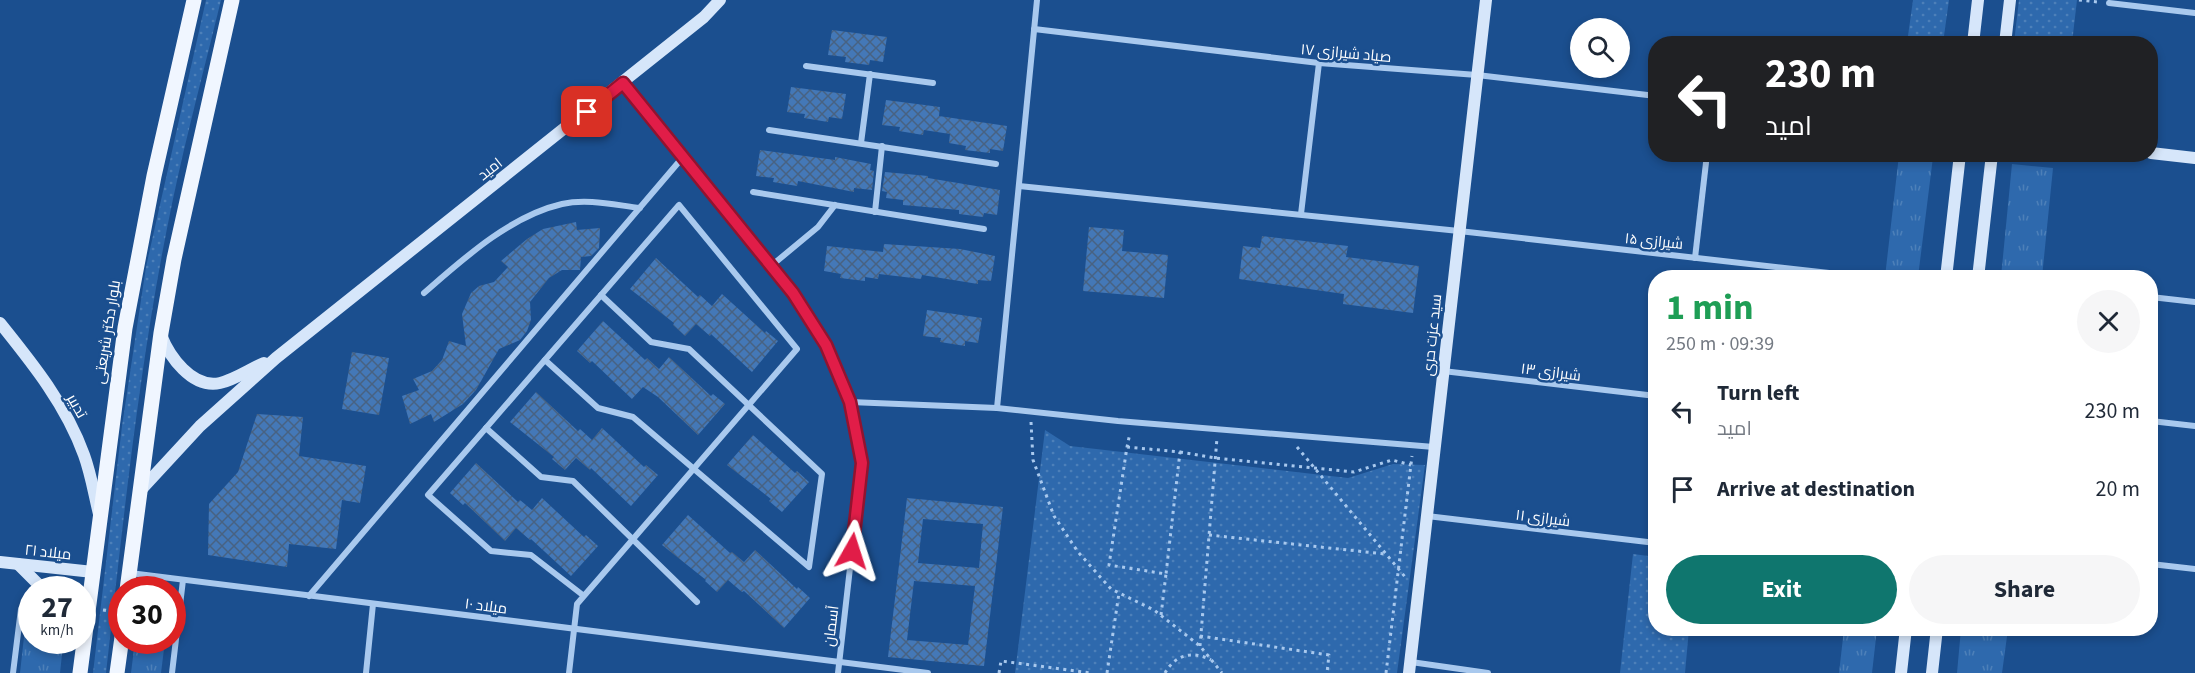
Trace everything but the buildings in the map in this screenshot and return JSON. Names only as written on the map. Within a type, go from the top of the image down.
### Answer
[{"type":"main road","name":"بلوار دکتر شریعتی","points":[[92,576],[138,252],[194,0]]},
{"type":"main road","points":[[129,576],[161,333],[187,195],[232,0]]},
{"type":"main road","name":"بلوار دکتر شریعتی","points":[[80,654],[80,673]]},
{"type":"main road","points":[[117,673],[120,654]]},
{"type":"street","name":"امید","points":[[276,358],[704,18],[720,0]]},
{"type":"street","points":[[997,408],[1037,0]]},
{"type":"street","name":"سید عزت حری","points":[[1410,668],[1486,0]]},
{"type":"street","points":[[1974,36],[1978,0]]},
{"type":"street","points":[[2006,36],[2010,0]]},
{"type":"street","points":[[2109,3],[2195,13]]},
{"type":"street","name":"صیاد شیرازی ۱۷","points":[[1034,29],[1319,63],[1477,75],[1648,95]]},
{"type":"street","points":[[1301,214],[1319,63]]},
{"type":"street","points":[[806,66],[933,83]]},
{"type":"street","points":[[861,143],[870,74]]},
{"type":"street","name":"آسمان","points":[[623,83],[793,293],[826,345],[850,402],[862,463],[838,673]]},
{"type":"street","points":[[769,130],[996,164]]},
{"type":"street","points":[[875,212],[882,146]]},
{"type":"street","points":[[2158,154],[2195,158]]},
{"type":"street","points":[[309,596],[683,157]]},
{"type":"street","points":[[1695,258],[1706,162]]},
{"type":"street","points":[[1947,270],[1959,162]]},
{"type":"street","points":[[1979,270],[1991,162]]},
{"type":"street","name":"شیرازی ۱۵","points":[[1019,186],[1301,214],[1802,270]]},
{"type":"street","points":[[753,192],[984,229]]},
{"type":"street","points":[[424,293],[494,238],[529,216],[563,204],[602,203],[640,208]]},
{"type":"street","points":[[771,266],[818,227],[835,205]]},
{"type":"street","points":[[569,673],[577,604],[634,539],[797,350],[679,206],[428,495],[491,551],[531,555],[584,596]]},
{"type":"street","points":[[545,360],[598,408],[633,417],[809,567],[822,474],[689,349],[651,342],[602,295]]},
{"type":"street","points":[[2158,298],[2195,302]]},
{"type":"street","name":"تدبیر","points":[[0,323],[39,372],[68,417],[85,456],[100,517]]},
{"type":"street","points":[[161,333],[175,362],[202,380],[218,384],[276,358]]},
{"type":"street","points":[[139,492],[200,426],[276,358]]},
{"type":"street","name":"شیرازی ۱۳","points":[[1443,371],[1648,395]]},
{"type":"street","points":[[850,402],[997,408],[1132,423],[1435,447]]},
{"type":"street","points":[[2158,423],[2195,426]]},
{"type":"street","points":[[486,429],[541,477],[573,481],[697,602]]},
{"type":"street","name":"شیرازی ۱۱","points":[[1427,516],[1648,542]]},
{"type":"street","name":"میلاد ۲۱","points":[[0,562],[93,572]]},
{"type":"street","points":[[18,564],[30,576]]},
{"type":"street","points":[[2158,565],[2195,569]]},
{"type":"street","name":"میلاد ۱۰","points":[[129,573],[152,576]]},
{"type":"street","name":"میلاد ۱۰","points":[[186,580],[839,662],[886,670],[928,673]]},
{"type":"street","points":[[366,673],[373,604]]},
{"type":"street","points":[[13,673],[18,633]]},
{"type":"street","points":[[1901,673],[1905,636]]},
{"type":"street","points":[[1932,673],[1936,636]]},
{"type":"street","points":[[172,673],[174,654]]},
{"type":"street","points":[[1410,668],[1488,673]]},
{"type":"path","points":[[2079,0],[2109,3]]},
{"type":"path","points":[[1030,412],[1033,460],[1054,516],[1078,552],[1111,589],[1161,615],[1200,646],[1221,673]]},
{"type":"path","points":[[1132,423],[1109,564],[1166,574]]},
{"type":"path","points":[[1200,646],[1217,429]]},
{"type":"path","points":[[1286,435],[1419,594]]},
{"type":"path","points":[[1386,673],[1413,445]]},
{"type":"path","points":[[1127,447],[1354,472],[1392,460],[1411,465]]},
{"type":"path","points":[[1161,615],[1180,452]]},
{"type":"path","points":[[1209,535],[1385,554]]},
{"type":"path","points":[[1107,673],[1119,593]]},
{"type":"path","points":[[1200,636],[1329,656],[1327,673]]},
{"type":"path","points":[[1165,673],[1176,659],[1194,654],[1211,660],[1218,667]]},
{"type":"path","points":[[999,673],[1000,661],[1091,673]]},
{"type":"path","points":[[1045,667],[1045,673]]},
{"type":"green space","points":[[206,0],[221,0],[178,174],[161,258],[142,376],[117,576],[108,576],[106,673],[93,673],[122,426],[146,267]]},
{"type":"green space","points":[[1913,0],[1949,0],[1944,36],[1908,36]]},
{"type":"green space","points":[[2019,0],[2077,0],[2073,36],[2015,36]]},
{"type":"green space","points":[[1898,162],[1932,162],[1919,270],[1886,270]]},
{"type":"green space","points":[[2012,164],[2053,168],[2043,270],[2002,270]]},
{"type":"green space","points":[[1045,430],[1070,446],[1348,478],[1393,464],[1425,465],[1397,673],[1015,673]]},
{"type":"green space","points":[[1633,554],[1648,556],[1648,636],[1688,636],[1685,673],[1620,673]]},
{"type":"green space","points":[[1843,636],[1876,636],[1872,673],[1839,673]]},
{"type":"green space","points":[[1960,636],[2007,636],[2002,673],[1957,673]]},
{"type":"green space","points":[[22,654],[62,654],[60,673],[20,673]]},
{"type":"green space","points":[[133,654],[163,654],[161,673],[131,673]]},
{"type":"route","points":[[587,112],[623,83],[793,293],[826,345],[850,402],[862,463],[852,551]]}]
